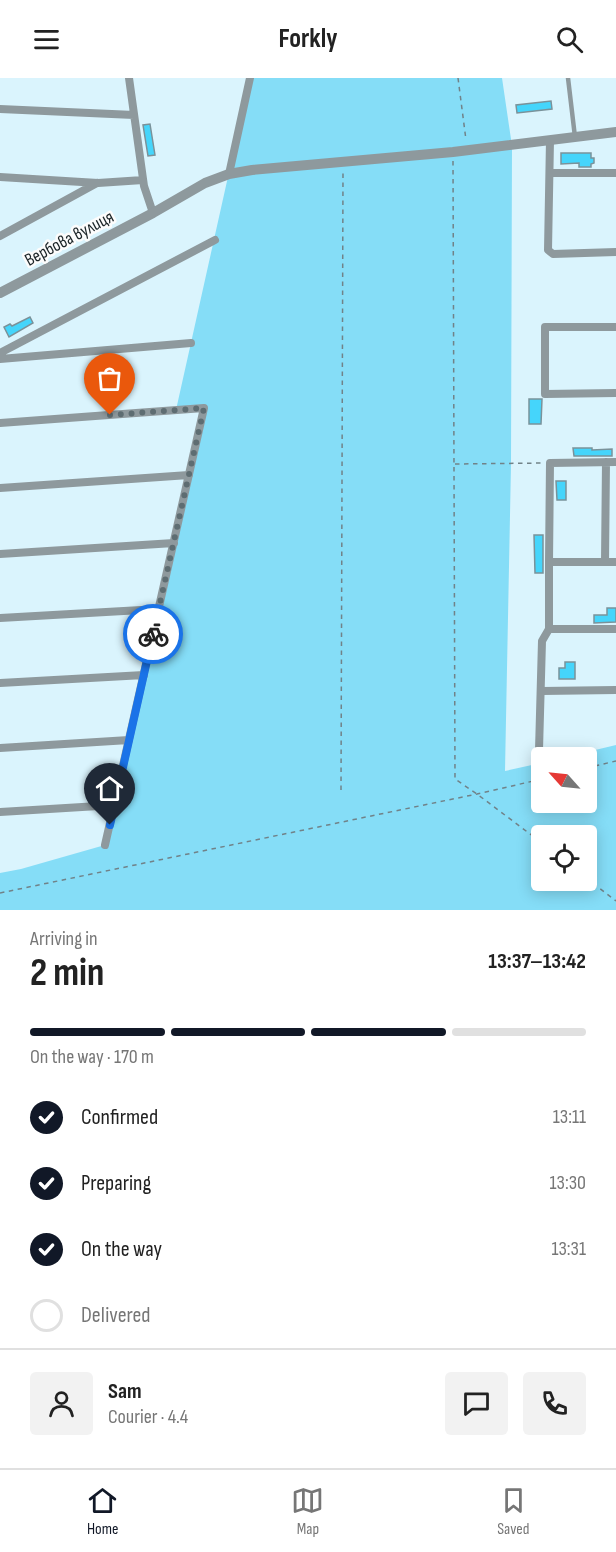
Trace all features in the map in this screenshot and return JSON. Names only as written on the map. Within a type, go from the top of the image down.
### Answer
[{"type":"street","points":[[129,78],[143,180],[153,213]]},
{"type":"street","points":[[229,174],[250,78]]},
{"type":"street","points":[[0,109],[134,115]]},
{"type":"street","name":"Вербова вулиця","points":[[0,293],[153,213],[205,183],[229,174],[453,152],[616,132]]},
{"type":"street","points":[[550,140],[548,250],[553,254],[616,252]]},
{"type":"street","points":[[550,173],[616,173]]},
{"type":"street","points":[[0,177],[98,183],[143,180]]},
{"type":"street","name":"Вербова вулиця","points":[[0,236],[98,183]]},
{"type":"street","points":[[0,353],[215,240]]},
{"type":"street","points":[[616,327],[545,327],[545,394],[616,393]]},
{"type":"street","points":[[0,359],[192,343]]},
{"type":"street","points":[[0,423],[204,408],[105,845]]},
{"type":"street","points":[[605,562],[606,462]]},
{"type":"street","points":[[539,747],[542,641],[549,628],[550,463],[616,462]]},
{"type":"street","points":[[0,488],[189,475]]},
{"type":"street","points":[[0,554],[174,543]]},
{"type":"street","points":[[549,562],[616,562]]},
{"type":"street","points":[[0,618],[159,609]]},
{"type":"street","points":[[549,628],[616,629]]},
{"type":"street","points":[[0,682],[144,675]]},
{"type":"street","points":[[542,691],[616,690]]},
{"type":"street","points":[[0,748],[129,740]]},
{"type":"street","points":[[0,812],[114,804]]},
{"type":"lane","points":[[568,78],[574,137]]},
{"type":"path","points":[[458,78],[473,149]]},
{"type":"path","points":[[453,152],[455,779],[531,835]]},
{"type":"path","points":[[341,790],[343,162]]},
{"type":"path","points":[[454,464],[550,463]]},
{"type":"path","points":[[597,765],[616,761]]},
{"type":"path","points":[[0,893],[531,782]]},
{"type":"path","points":[[597,886],[616,901]]},
{"type":"shaded area","points":[[250,78],[502,78],[512,146],[511,464],[505,771],[531,765],[531,813],[597,813],[597,750],[616,745],[616,910],[0,910],[0,873],[105,845],[204,408],[176,410]]},
{"type":"building","points":[[551,101],[552,109],[517,113],[516,105]]},
{"type":"building","points":[[150,124],[155,155],[148,156],[143,125]]},
{"type":"building","points":[[561,153],[591,153],[594,163],[591,167],[579,167],[579,163],[561,164]]},
{"type":"building","points":[[30,317],[33,323],[9,337],[4,327],[10,324],[12,326]]},
{"type":"building","points":[[529,399],[542,399],[541,424],[529,424]]},
{"type":"building","points":[[573,448],[612,449],[612,456],[574,456]]},
{"type":"building","points":[[556,481],[566,481],[566,500],[557,500]]},
{"type":"building","points":[[534,535],[543,535],[543,573],[535,573]]},
{"type":"building","points":[[607,608],[616,608],[616,622],[594,623],[594,615],[607,615]]},
{"type":"building","points":[[565,662],[575,662],[575,679],[559,679],[559,668],[565,668]]},
{"type":"way so far","points":[[110,415],[204,408],[153,634]]},
{"type":"route","points":[[110,825],[153,634]]}]
